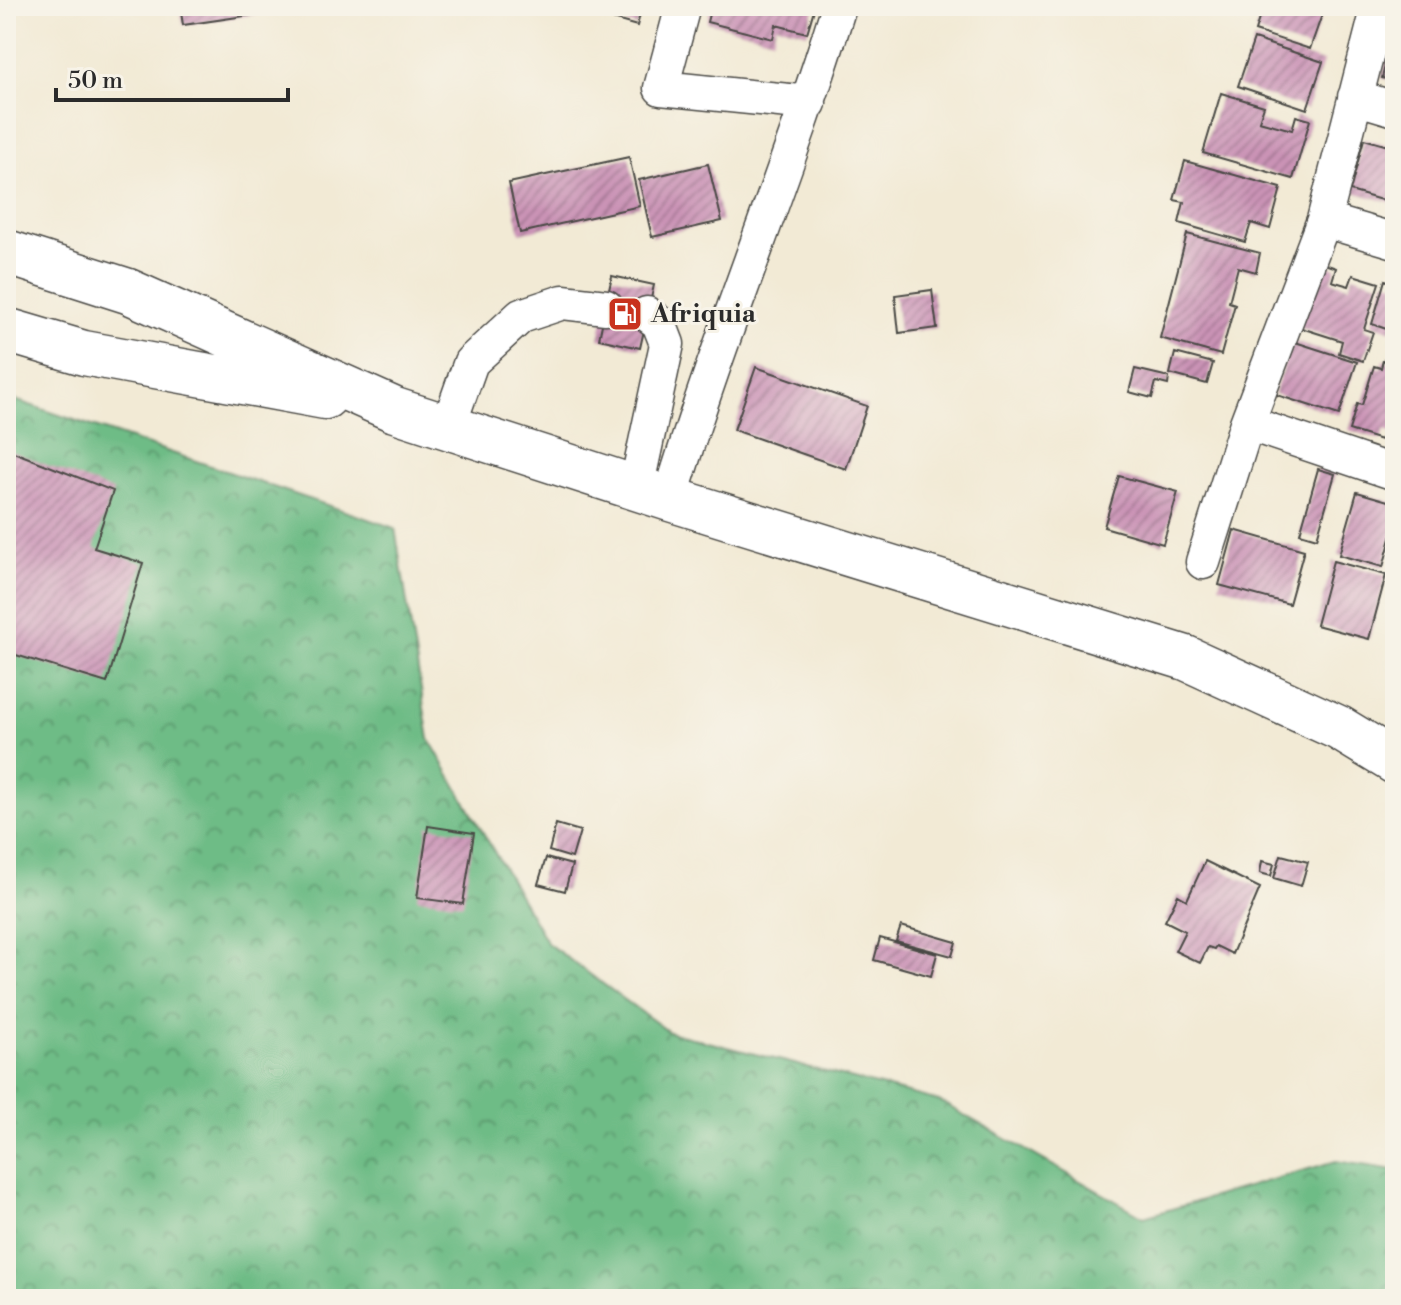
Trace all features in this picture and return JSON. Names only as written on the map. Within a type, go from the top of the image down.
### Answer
[{"type":"main road","points":[[6,252],[128,291],[395,410],[653,494],[1186,658],[1339,728],[1395,762]]},
{"type":"main road","points":[[6,330],[84,353],[395,410]]},
{"type":"street","points":[[683,6],[661,88],[809,103]]},
{"type":"street","points":[[653,494],[700,398],[809,103],[839,6]]},
{"type":"street","points":[[1203,562],[1247,423],[1324,220],[1379,6]]},
{"type":"street","points":[[1355,97],[1395,109]]},
{"type":"street","points":[[1324,220],[1395,241]]},
{"type":"street","points":[[448,427],[471,362],[521,316],[563,302],[606,307]]},
{"type":"street","points":[[647,314],[659,323],[667,344],[653,494]]},
{"type":"street","points":[[1247,423],[1395,473]]},
{"type":"green space","points":[[6,397],[395,528],[429,739],[547,943],[669,1032],[939,1101],[1144,1217],[1336,1161],[1395,1170],[1395,1299],[6,1299]]},
{"type":"building","points":[[180,6],[279,6],[279,11],[183,25]]},
{"type":"building","points":[[600,6],[642,6],[637,26],[598,15]]},
{"type":"building","points":[[711,6],[815,6],[807,33],[776,25],[773,39],[707,22]]},
{"type":"building","points":[[1263,6],[1325,6],[1310,49],[1255,31]]},
{"type":"building","points":[[1254,39],[1323,62],[1307,109],[1238,86]]},
{"type":"building","points":[[1391,42],[1395,43],[1395,81],[1382,78]]},
{"type":"building","points":[[1221,93],[1264,106],[1259,121],[1292,130],[1296,116],[1310,120],[1293,179],[1203,153]]},
{"type":"building","points":[[1364,139],[1395,148],[1395,204],[1350,191]]},
{"type":"building","points":[[629,157],[640,206],[520,233],[509,183]]},
{"type":"building","points":[[1185,161],[1281,188],[1270,229],[1251,223],[1245,242],[1179,223],[1184,202],[1174,200]]},
{"type":"building","points":[[708,164],[722,221],[652,237],[639,180]]},
{"type":"building","points":[[1187,234],[1260,253],[1256,272],[1238,267],[1229,302],[1235,304],[1221,355],[1160,338]]},
{"type":"building","points":[[1313,260],[1336,268],[1332,281],[1349,286],[1353,275],[1379,283],[1364,329],[1373,332],[1363,361],[1339,353],[1342,341],[1295,326]]},
{"type":"building","points":[[612,276],[654,285],[640,348],[599,339]]},
{"type":"building","points":[[1385,280],[1395,283],[1395,332],[1372,324]]},
{"type":"building","points":[[932,290],[937,328],[899,333],[895,295]]},
{"type":"building","points":[[1292,341],[1357,362],[1339,415],[1274,394]]},
{"type":"building","points":[[1175,353],[1213,363],[1207,384],[1170,374]]},
{"type":"building","points":[[1383,360],[1395,364],[1395,433],[1384,430],[1381,440],[1349,430],[1357,404],[1362,405],[1374,366],[1381,368]]},
{"type":"building","points":[[756,367],[867,406],[846,469],[734,430]]},
{"type":"building","points":[[1135,369],[1169,377],[1168,385],[1156,382],[1152,398],[1129,392]]},
{"type":"building","points":[[6,449],[113,491],[94,548],[143,563],[107,683],[6,652]]},
{"type":"building","points":[[1318,469],[1335,474],[1317,538],[1300,533]]},
{"type":"building","points":[[1119,476],[1178,492],[1163,544],[1104,527]]},
{"type":"building","points":[[1357,492],[1395,503],[1395,524],[1383,567],[1339,555]]},
{"type":"building","points":[[1234,530],[1304,550],[1289,604],[1219,585]]},
{"type":"building","points":[[1333,561],[1386,575],[1369,639],[1316,625]]},
{"type":"building","points":[[556,824],[580,831],[572,858],[549,851]]},
{"type":"building","points":[[428,826],[474,833],[463,904],[417,898]]},
{"type":"building","points":[[1281,855],[1308,862],[1301,886],[1274,878]]},
{"type":"building","points":[[546,858],[572,865],[565,891],[538,884]]},
{"type":"building","points":[[1205,861],[1260,888],[1232,954],[1216,946],[1214,949],[1208,947],[1200,963],[1175,951],[1185,931],[1165,921],[1178,895],[1187,900]]},
{"type":"building","points":[[1262,861],[1274,864],[1271,876],[1260,873]]},
{"type":"building","points":[[901,926],[956,942],[952,956],[896,941]]},
{"type":"building","points":[[880,938],[937,954],[931,976],[874,960]]},
{"type":"place","name":"Afriquia","points":[[625,314]]}]
